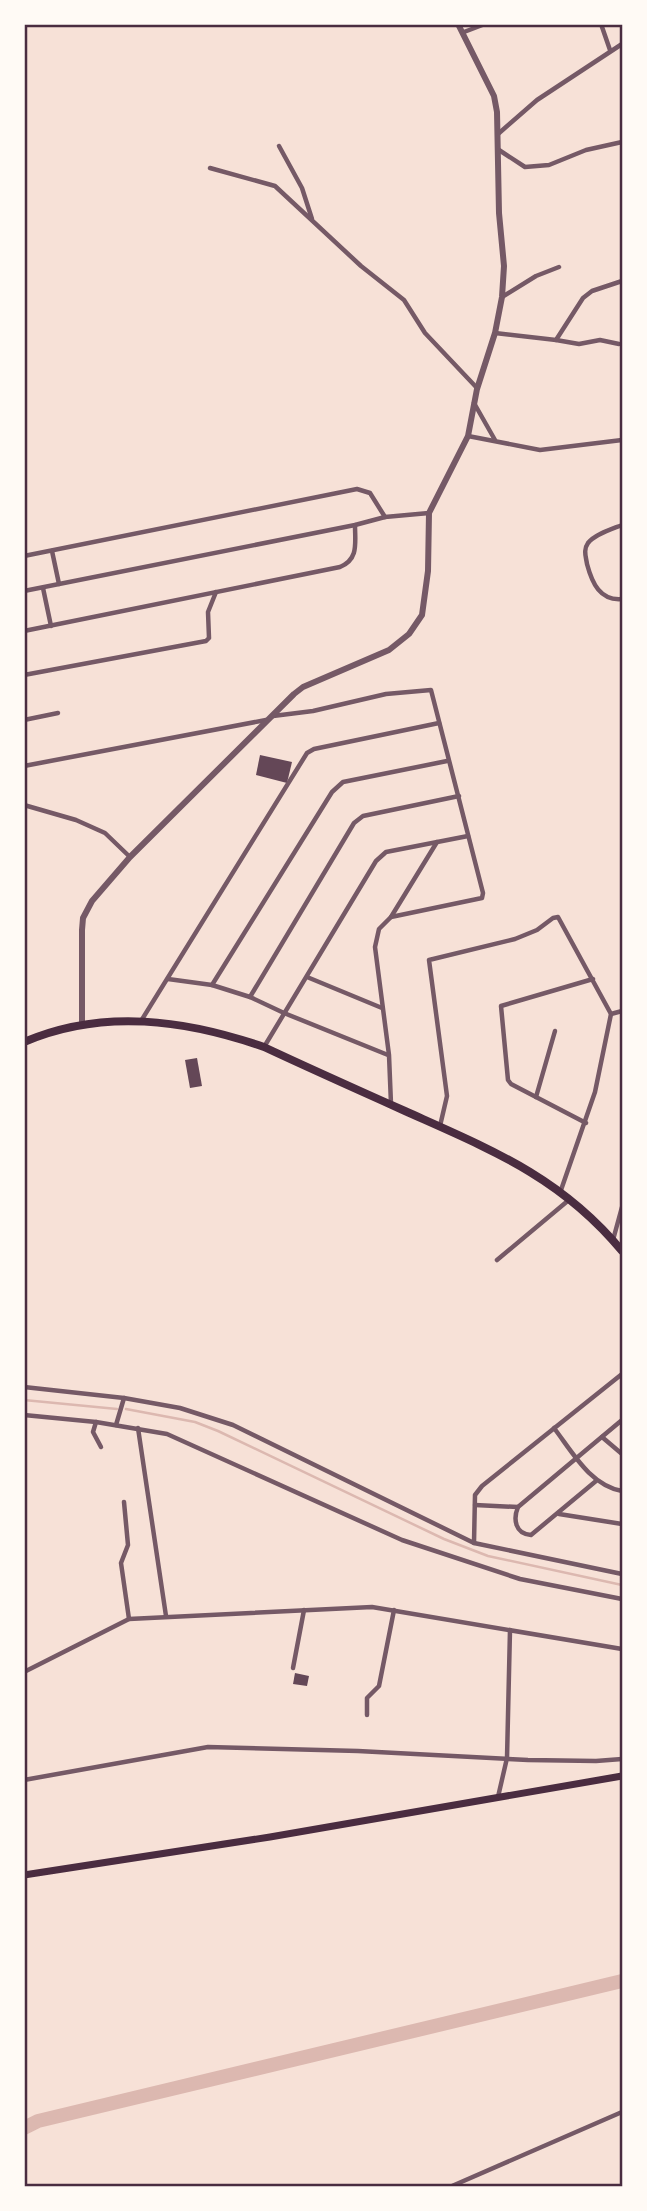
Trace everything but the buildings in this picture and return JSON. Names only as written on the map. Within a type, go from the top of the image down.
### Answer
[{"type":"highway","points":[[24,1042],[82,1025],[141,1022],[184,1024],[264,1047],[524,1166],[561,1190],[614,1240],[622,1251]]},
{"type":"main road","points":[[24,1875],[622,1776]]},
{"type":"street","points":[[82,1025],[80,970],[83,918],[92,901],[130,857],[303,687],[389,650],[409,634],[422,615],[428,571],[429,513],[468,436],[477,388],[495,333],[502,297],[504,266],[494,96],[458,24]]},
{"type":"street","points":[[464,32],[485,24]]},
{"type":"street","points":[[601,24],[610,50]]},
{"type":"street","points":[[498,134],[537,100],[622,44]]},
{"type":"street","points":[[499,150],[525,167],[549,165],[586,150],[622,142]]},
{"type":"street","points":[[279,146],[302,188],[312,220]]},
{"type":"street","points":[[210,168],[275,186],[361,266],[404,300],[425,333],[477,388]]},
{"type":"street","points":[[502,297],[536,276],[559,267]]},
{"type":"street","points":[[556,340],[583,298],[592,291],[622,281]]},
{"type":"street","points":[[495,333],[579,344],[600,340],[619,344]]},
{"type":"street","points":[[474,403],[495,441]]},
{"type":"street","points":[[468,436],[540,450],[622,440]]},
{"type":"street","points":[[24,556],[356,489],[370,493],[385,517]]},
{"type":"street","points":[[24,591],[385,517],[429,513]]},
{"type":"street","points":[[24,631],[348,564],[355,554],[355,525]]},
{"type":"street","points":[[622,525],[593,538],[585,551],[592,582],[603,594],[616,600],[622,599]]},
{"type":"street","points":[[52,551],[59,584]]},
{"type":"street","points":[[43,588],[51,626]]},
{"type":"street","points":[[24,675],[206,641],[209,638],[208,612],[216,592]]},
{"type":"street","points":[[24,766],[386,695],[430,690],[447,761],[459,796],[482,898],[391,917]]},
{"type":"street","points":[[24,720],[58,713]]},
{"type":"street","points":[[141,1022],[307,753],[314,749],[439,723]]},
{"type":"street","points":[[212,985],[332,792],[343,782],[447,761]]},
{"type":"street","points":[[250,996],[354,823],[363,816],[459,796]]},
{"type":"street","points":[[24,805],[76,820],[105,833],[130,857]]},
{"type":"street","points":[[264,1047],[376,862],[386,852],[468,836]]},
{"type":"street","points":[[391,1105],[389,1055],[375,947],[379,929],[391,917],[437,842]]},
{"type":"street","points":[[440,1126],[447,1096],[429,960],[515,939],[558,917],[611,1014],[595,1092],[561,1190]]},
{"type":"street","points":[[307,977],[383,1009]]},
{"type":"street","points":[[168,979],[212,985],[250,996],[284,1013],[389,1055]]},
{"type":"street","points":[[586,1123],[508,1080],[501,1006],[593,979]]},
{"type":"street","points":[[611,1014],[622,1011]]},
{"type":"street","points":[[536,1097],[555,1031]]},
{"type":"street","points":[[497,1260],[571,1199]]},
{"type":"street","points":[[614,1240],[622,1207]]},
{"type":"street","points":[[474,1543],[475,1495],[482,1486],[622,1374]]},
{"type":"street","points":[[24,1387],[124,1398],[180,1408],[233,1425],[474,1543],[622,1574]]},
{"type":"street","points":[[116,1425],[124,1398]]},
{"type":"street","points":[[24,1415],[96,1422],[167,1434],[402,1540],[520,1579],[622,1599]]},
{"type":"street","points":[[596,1481],[531,1535],[524,1535],[519,1530],[515,1521],[518,1507],[622,1420]]},
{"type":"street","points":[[96,1422],[93,1432],[102,1447]]},
{"type":"street","points":[[138,1428],[166,1616]]},
{"type":"street","points":[[554,1428],[596,1481],[622,1491]]},
{"type":"street","points":[[602,1437],[622,1453]]},
{"type":"street","points":[[124,1502],[128,1545],[121,1563],[130,1619]]},
{"type":"street","points":[[475,1505],[518,1507]]},
{"type":"street","points":[[558,1514],[622,1524]]},
{"type":"street","points":[[24,1672],[130,1619],[372,1607],[622,1649]]},
{"type":"street","points":[[293,1668],[304,1610]]},
{"type":"street","points":[[367,1715],[367,1698],[379,1686],[394,1611]]},
{"type":"street","points":[[498,1798],[507,1758],[510,1630]]},
{"type":"street","points":[[24,1780],[208,1747],[596,1761],[622,1759]]},
{"type":"street","points":[[452,2186],[622,2112]]},
{"type":"waterway","points":[[24,1400],[117,1409]]},
{"type":"waterway","points":[[126,1409],[195,1422],[218,1431],[444,1539],[488,1556],[622,1585]]},
{"type":"waterway","points":[[24,2128],[38,2121],[622,1981]]}]
